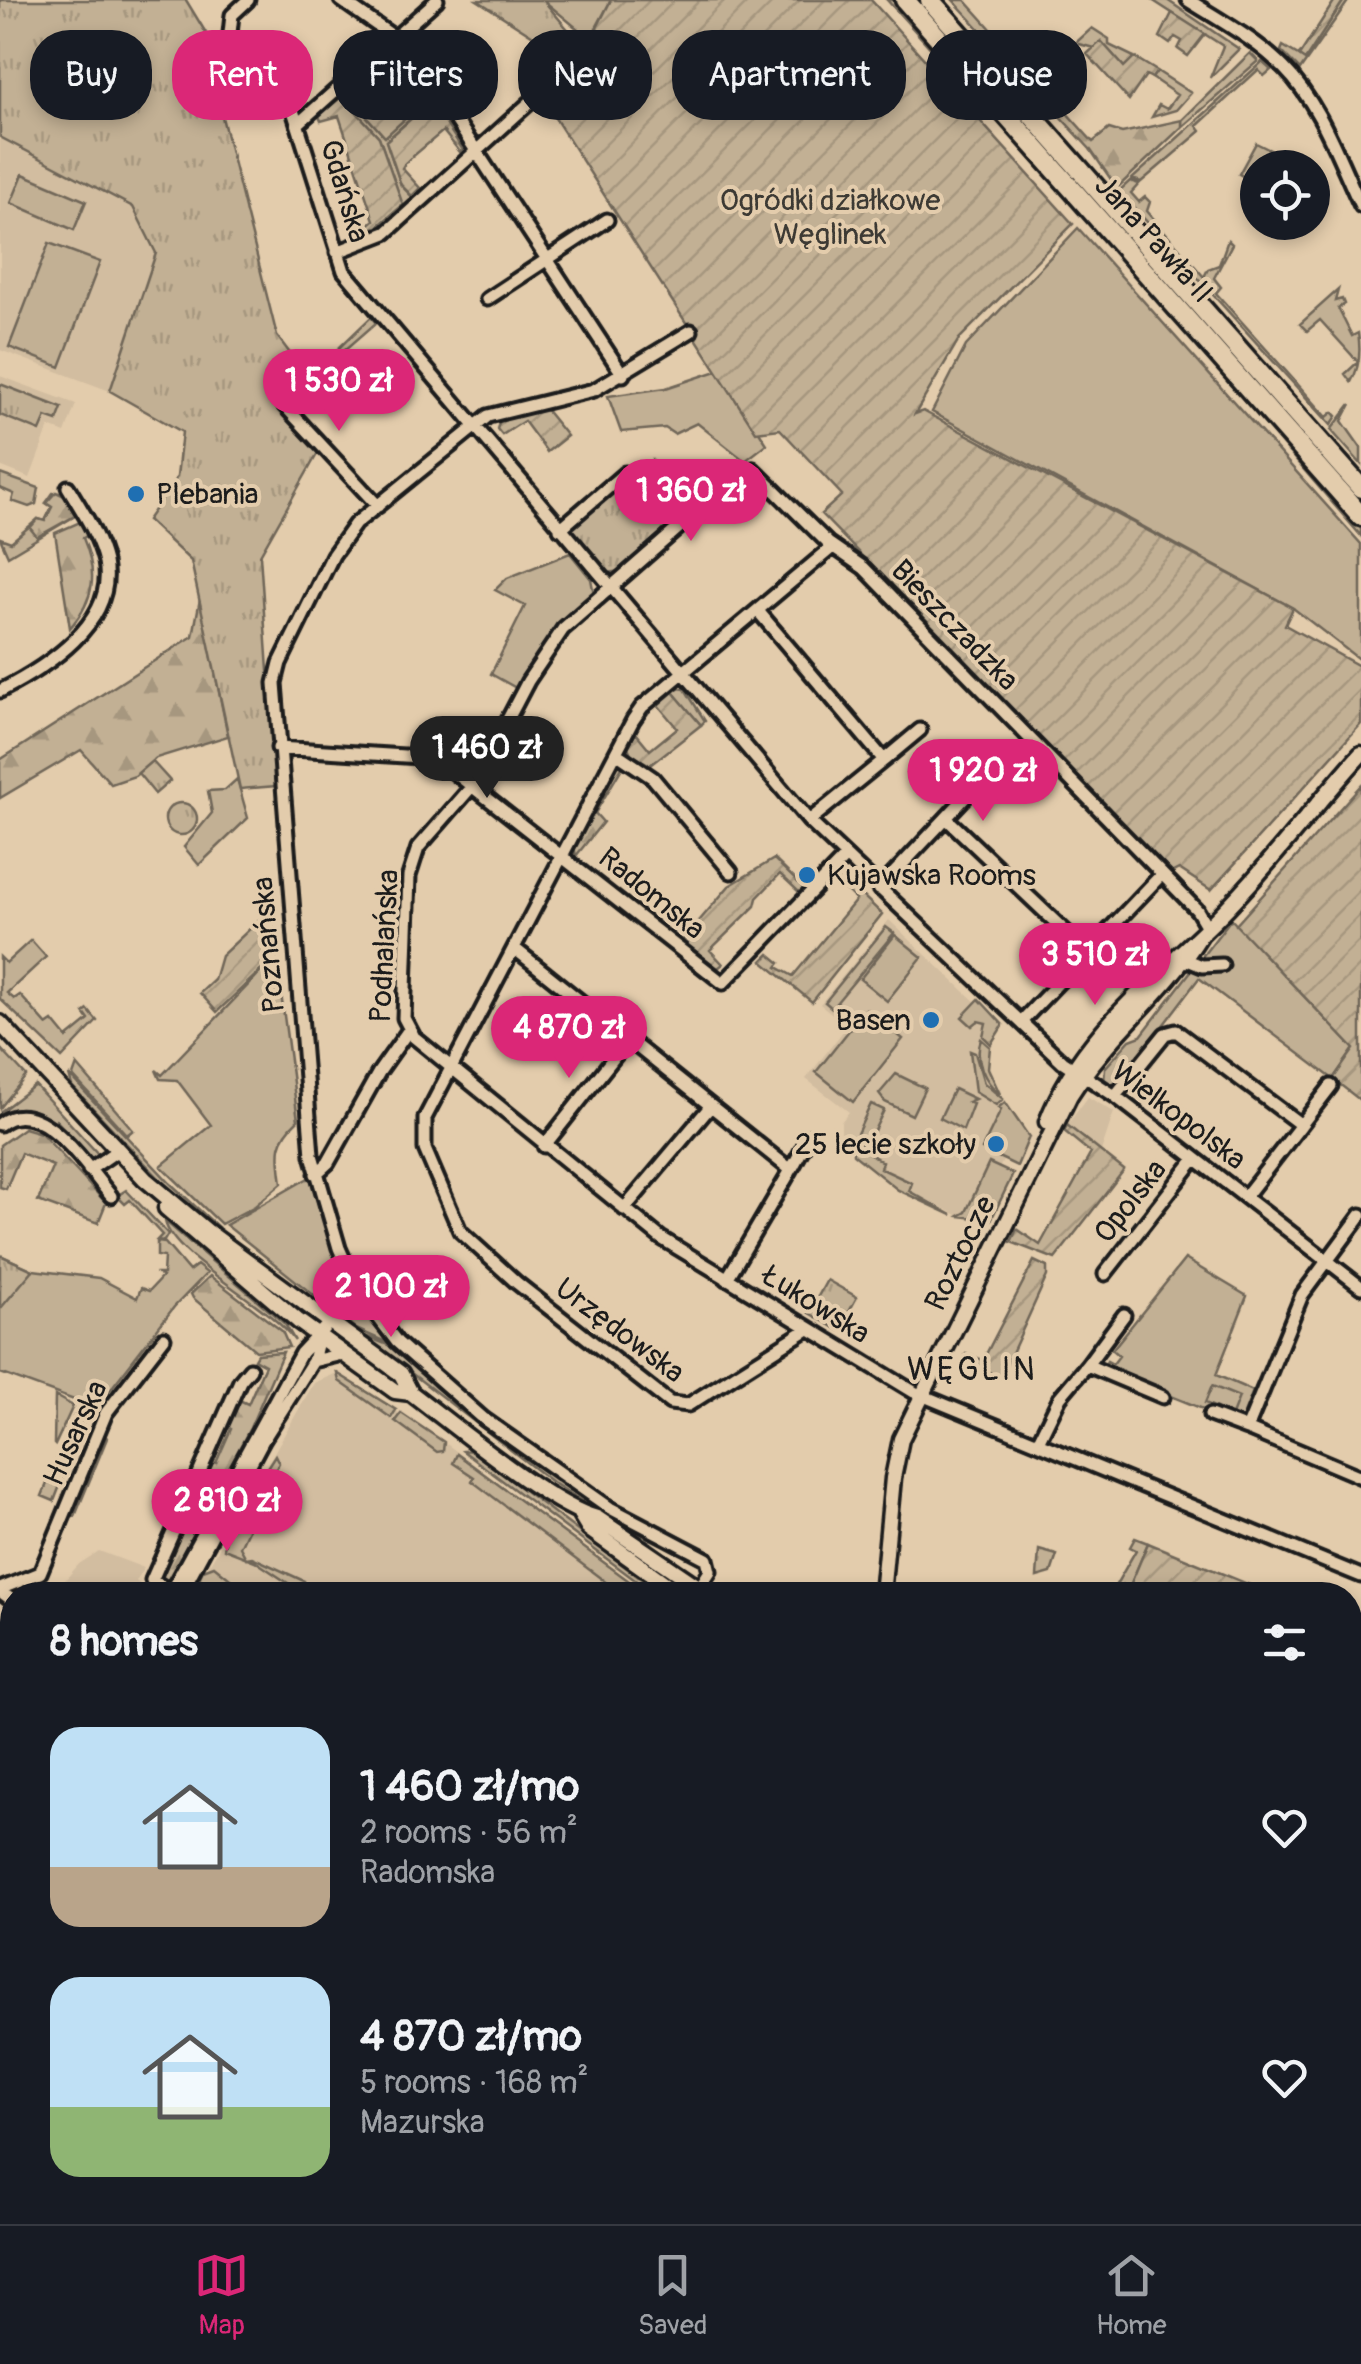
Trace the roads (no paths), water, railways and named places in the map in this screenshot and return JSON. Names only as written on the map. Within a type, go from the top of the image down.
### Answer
[{"type":"main road","name":"Jana Pawła II","points":[[904,0],[1361,516]]},
{"type":"main road","name":"Jana Pawła II","points":[[930,0],[1361,488]]},
{"type":"street","name":"Gdańska","points":[[248,0],[232,15],[230,33],[290,101],[344,272],[682,674]]},
{"type":"street","points":[[340,0],[387,30]]},
{"type":"street","points":[[403,30],[437,0]]},
{"type":"street","points":[[1188,0],[1260,46],[1294,79],[1317,114],[1361,206]]},
{"type":"street","points":[[299,123],[333,93]]},
{"type":"street","points":[[337,252],[386,233],[518,115]]},
{"type":"street","points":[[455,120],[623,375]]},
{"type":"street","points":[[487,300],[607,220]]},
{"type":"street","name":"Poznańska","points":[[691,331],[594,390],[493,413],[378,506],[337,546],[280,663],[275,683],[316,1174],[358,1291],[397,1342],[455,1397],[586,1493],[707,1558],[710,1570],[706,1582]]},
{"type":"street","points":[[284,406],[378,506]]},
{"type":"street","name":"Bieszczadzka","points":[[753,469],[828,544],[864,568],[1198,910],[1204,931]]},
{"type":"street","name":"Podhalańska","points":[[316,1174],[328,1163],[379,1072],[408,1032],[404,1010],[411,866],[418,848],[474,784],[556,637],[738,475],[753,469]]},
{"type":"street","points":[[560,529],[625,473]]},
{"type":"street","points":[[0,691],[77,638],[104,594],[105,564],[98,538],[68,487]]},
{"type":"street","name":"Urzędowska","points":[[808,1329],[688,1405],[670,1402],[650,1391],[460,1231],[429,1159],[424,1133],[425,1118],[642,707],[828,550],[828,544]]},
{"type":"street","points":[[758,610],[884,760]]},
{"type":"street","name":"Wielkopolska","points":[[682,674],[809,821],[1021,1022],[1077,1072],[1115,1096],[1361,1288]]},
{"type":"street","points":[[809,821],[920,730]]},
{"type":"street","name":"Radomska","points":[[278,748],[424,754],[474,784],[723,983],[845,857]]},
{"type":"street","points":[[616,754],[653,778],[731,872]]},
{"type":"street","name":"Roztocze","points":[[883,1582],[897,1454],[1077,1072],[1361,754]]},
{"type":"street","points":[[879,889],[974,788]]},
{"type":"street","points":[[946,818],[1086,951]]},
{"type":"street","points":[[1021,1022],[1162,874]]},
{"type":"street","points":[[1198,910],[1220,912]]},
{"type":"street","name":"Roztocze","points":[[1077,1072],[1186,959],[1204,931]]},
{"type":"street","points":[[514,948],[791,1170]]},
{"type":"street","points":[[1186,959],[1202,966],[1222,964]]},
{"type":"street","points":[[0,1023],[189,1230],[319,1337],[395,1390],[411,1393],[580,1514],[590,1529],[663,1582]]},
{"type":"street","points":[[1115,1096],[1165,1034],[1176,1031],[1301,1125]]},
{"type":"street","name":"Łukowska","points":[[408,1032],[624,1210],[808,1329],[922,1394],[1361,1576]]},
{"type":"street","points":[[544,1146],[628,1041]]},
{"type":"street","points":[[1245,1197],[1331,1086]]},
{"type":"street","points":[[624,1210],[710,1107]]},
{"type":"street","points":[[0,1124],[16,1115],[36,1118],[111,1196]]},
{"type":"street","points":[[727,1279],[810,1137]]},
{"type":"street","points":[[89,1170],[118,1150]]},
{"type":"street","name":"Opolska","points":[[1105,1274],[1195,1159]]},
{"type":"street","points":[[145,1179],[401,1374],[411,1393]]},
{"type":"street","points":[[1247,1429],[1302,1295],[1361,1215]]},
{"type":"street","points":[[1038,1442],[1060,1397],[1124,1315]]},
{"type":"street","points":[[298,1321],[301,1353]]},
{"type":"street","points":[[180,1582],[301,1353],[330,1322]]},
{"type":"street","points":[[181,1582],[314,1361],[319,1337]]},
{"type":"street","name":"Husarska","points":[[19,1582],[40,1573],[106,1412],[164,1338]]},
{"type":"street","points":[[314,1361],[342,1354]]},
{"type":"street","points":[[1087,1365],[1163,1396]]},
{"type":"street","points":[[155,1582],[152,1580],[240,1381],[250,1369]]},
{"type":"street","points":[[1210,1415],[1361,1477]]},
{"type":"street","points":[[580,1514],[597,1518],[687,1582]]},
{"type":"place","name":"Plebania","points":[[136,494]]},
{"type":"place","name":"Kujawska Rooms","points":[[807,875]]},
{"type":"place","name":"Basen","points":[[931,1020]]},
{"type":"place","name":"25 lecie szkoły","points":[[996,1144]]},
{"type":"district","name":"WĘGLIN","points":[[972,1369]]},
{"type":"park label","name":"Ogródki działkowe Węglinek","points":[[830,217]]}]
